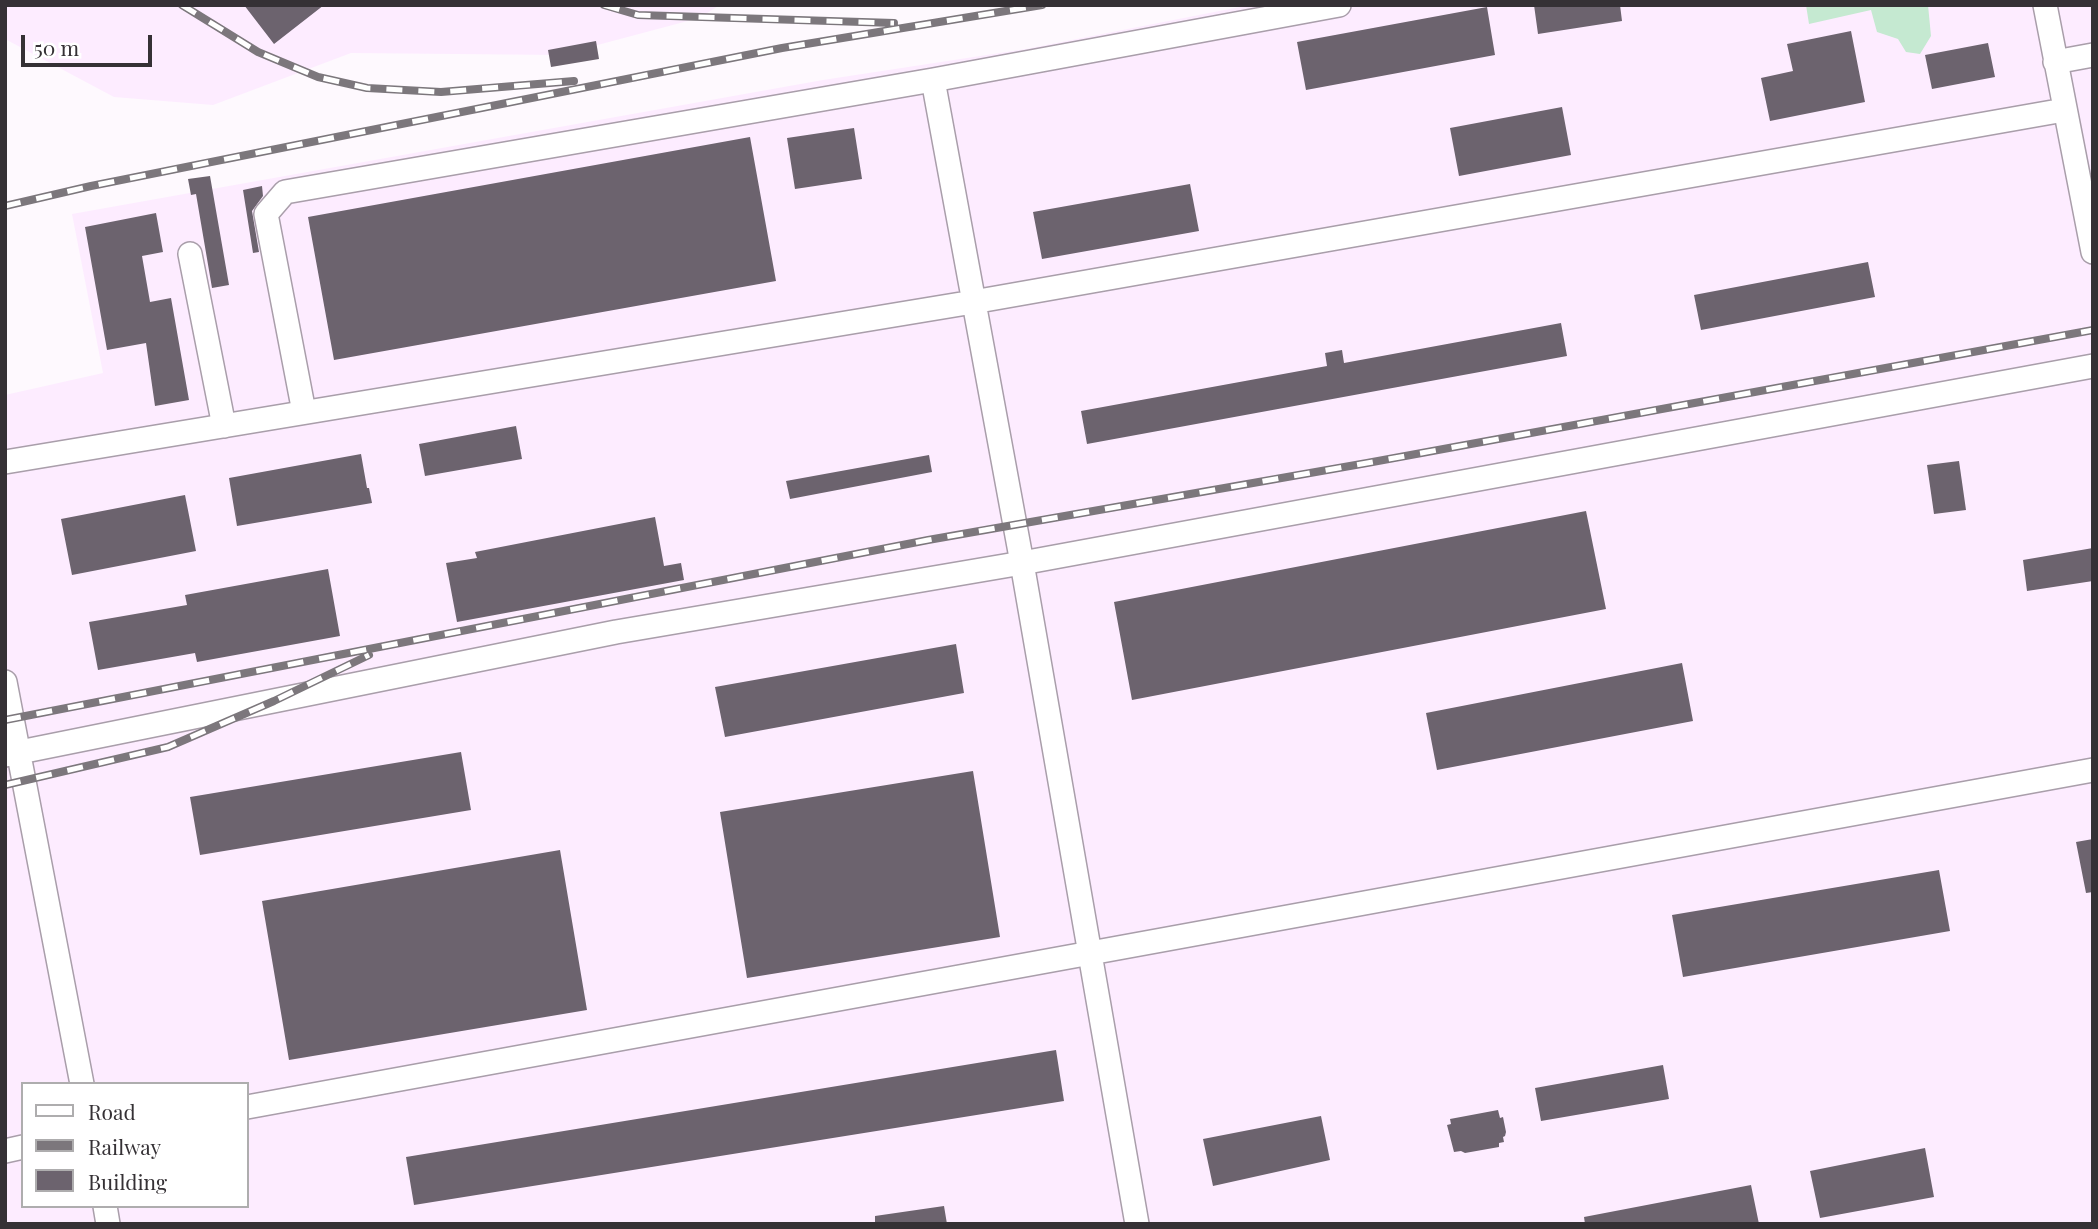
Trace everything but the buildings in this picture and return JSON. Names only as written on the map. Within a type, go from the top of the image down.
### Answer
[{"type":"lane","points":[[304,412],[266,214],[285,192],[933,80],[1339,5]]},
{"type":"lane","points":[[2045,5],[2093,252]]},
{"type":"lane","points":[[2055,62],[2093,55]]},
{"type":"lane","points":[[933,80],[1022,563],[1137,1224]]},
{"type":"lane","points":[[5,462],[973,302],[2064,110]]},
{"type":"lane","points":[[190,254],[224,426]]},
{"type":"lane","points":[[12,754],[616,632],[1022,563],[2093,366]]},
{"type":"lane","points":[[5,682],[12,754],[82,1082]]},
{"type":"lane","points":[[248,1107],[2093,769]]},
{"type":"shaded area","points":[[5,5],[720,5],[699,18],[560,55],[351,53],[213,105],[114,97],[5,39]]},
{"type":"shaded area","points":[[1250,5],[2093,5],[2093,1224],[5,1224],[5,395],[103,373],[72,214],[823,80],[1026,49]]},
{"type":"green space","points":[[1806,5],[1928,5],[1931,36],[1920,54],[1906,52],[1898,39],[1877,32],[1871,10],[1809,24]]},
{"type":"railway","points":[[182,5],[258,52],[318,77],[367,88],[441,92],[574,81]]},
{"type":"railway","points":[[604,5],[638,15],[894,23]]},
{"type":"railway","points":[[5,206],[91,186],[782,48],[1042,5]]},
{"type":"railway","points":[[5,720],[928,540],[2093,330]]},
{"type":"railway","points":[[5,785],[168,747],[274,701],[369,655]]}]
